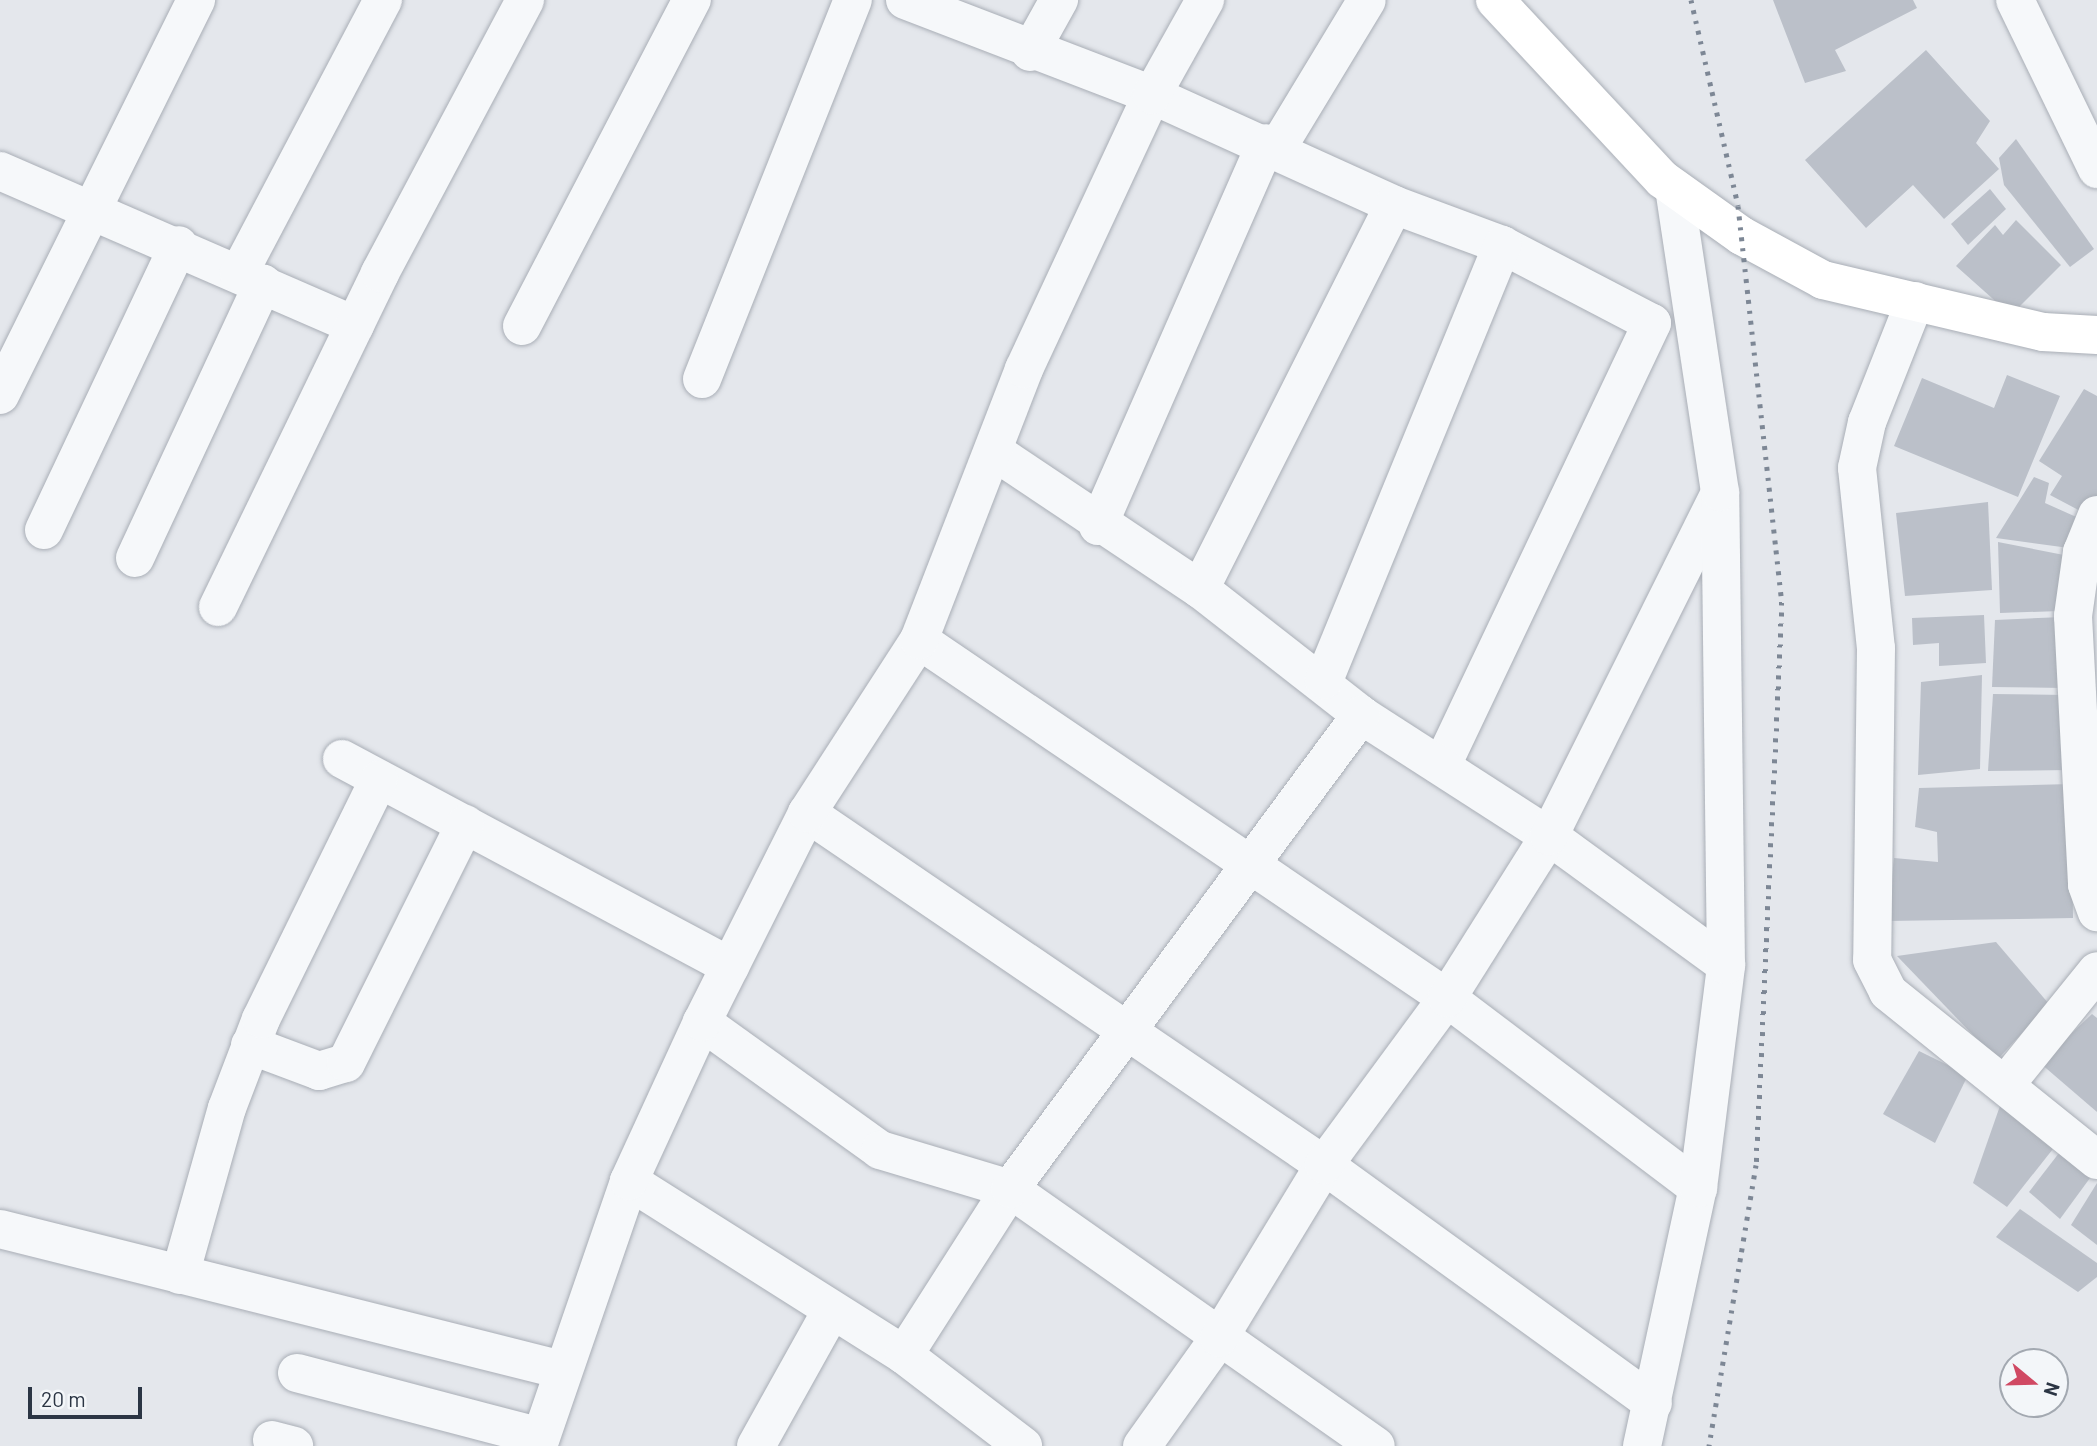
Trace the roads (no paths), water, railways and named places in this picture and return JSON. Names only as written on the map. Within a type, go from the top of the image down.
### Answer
[{"type":"street","points":[[0,395],[88,212],[196,0]]},
{"type":"street","points":[[135,558],[251,278],[383,0]]},
{"type":"street","points":[[218,607],[355,325],[525,0]]},
{"type":"street","points":[[522,326],[692,0]]},
{"type":"street","points":[[702,379],[853,0]]},
{"type":"street","points":[[905,0],[1030,52],[1152,95],[1271,146],[1394,205],[1502,245],[1652,323],[1442,766]]},
{"type":"street","points":[[1030,52],[1059,0]]},
{"type":"street","points":[[297,1373],[540,1441],[562,1370],[629,1181],[702,1022],[807,813],[919,640],[995,452],[1024,369],[1152,95],[1205,0]]},
{"type":"street","points":[[1098,526],[1271,146],[1367,0]]},
{"type":"street","points":[[1495,0],[1674,188],[1742,236],[1823,280],[2043,332],[2097,335]]},
{"type":"street","points":[[2015,0],[2097,169]]},
{"type":"street","points":[[0,171],[88,212],[179,245],[355,325]]},
{"type":"street","points":[[1642,1446],[1698,1188],[1726,965],[1720,492],[1674,188]]},
{"type":"street","points":[[1200,589],[1394,205]]},
{"type":"street","points":[[44,530],[179,245]]},
{"type":"street","points":[[1324,680],[1502,245]]},
{"type":"street","points":[[1915,302],[1867,422],[1857,467],[1877,648],[1872,960],[1888,992],[2097,1160]]},
{"type":"street","points":[[995,452],[1098,526],[1200,589],[1324,680],[1361,715],[1549,836],[1726,965]]},
{"type":"street","points":[[1142,1446],[1219,1338],[1324,1165],[1447,998],[1549,836],[1720,492]]},
{"type":"street","points":[[2097,515],[2075,586],[2086,650],[2087,885],[2097,912]]},
{"type":"street","points":[[919,640],[1447,998],[1698,1188]]},
{"type":"street","points":[[904,1356],[1010,1189],[1361,715]]},
{"type":"street","points":[[342,759],[730,966]]},
{"type":"street","points":[[180,1275],[250,1045],[379,779]]},
{"type":"street","points":[[807,813],[1324,1165],[1653,1403]]},
{"type":"street","points":[[250,1045],[319,1071],[346,1063],[465,824]]},
{"type":"street","points":[[2005,1085],[2097,971]]},
{"type":"street","points":[[702,1022],[880,1150],[1010,1189],[1376,1446]]},
{"type":"street","points":[[629,1181],[904,1356],[1023,1446]]},
{"type":"street","points":[[0,1229],[562,1370]]},
{"type":"street","points":[[756,1446],[831,1311]]},
{"type":"railway","points":[[1691,0],[1738,206],[1782,602],[1756,1165],[1709,1446]]}]
